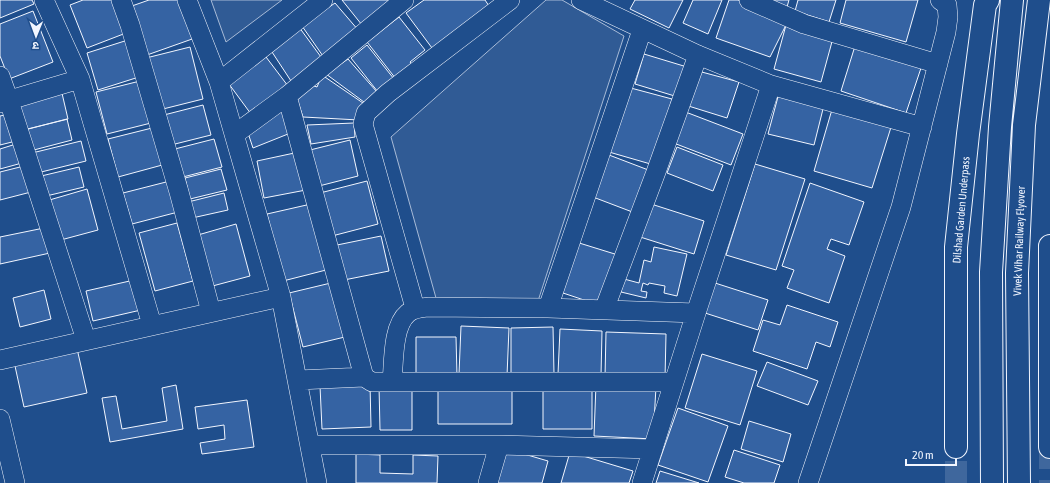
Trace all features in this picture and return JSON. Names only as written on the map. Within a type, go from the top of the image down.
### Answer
[{"type":"main road","name":"Dilshad Garden Underpass","points":[[956,447],[956,247],[968,134],[985,5],[988,0]]},
{"type":"main road","name":"Vivek Vihar Railway Flyover","points":[[1019,483],[1017,265],[1024,125],[1039,0]]},
{"type":"main road","points":[[992,483],[991,272],[1000,127],[1012,5]]},
{"type":"main road","points":[[1050,246],[1050,447]]},
{"type":"street","points":[[44,0],[80,79],[152,325]]},
{"type":"street","points":[[121,0],[170,162],[212,312]]},
{"type":"street","points":[[187,0],[219,82],[281,297],[317,483]]},
{"type":"street","points":[[219,82],[323,0]]},
{"type":"street","points":[[235,134],[286,96],[404,0]]},
{"type":"street","points":[[415,308],[362,124],[366,113],[388,93],[510,0]]},
{"type":"street","points":[[581,0],[642,30],[771,85],[922,127]]},
{"type":"street","points":[[749,0],[804,24],[938,64]]},
{"type":"street","points":[[808,483],[901,207],[938,64],[948,17],[947,6],[940,0]]},
{"type":"street","points":[[548,308],[642,30]]},
{"type":"street","points":[[604,310],[698,55]]},
{"type":"street","points":[[0,76],[5,102],[86,340]]},
{"type":"street","points":[[5,102],[80,79]]},
{"type":"street","points":[[642,483],[771,85]]},
{"type":"street","points":[[286,96],[364,377]]},
{"type":"street","points":[[0,360],[281,297]]},
{"type":"street","points":[[392,382],[396,336],[399,323],[407,313],[415,308],[548,308],[696,313]]},
{"type":"street","points":[[298,380],[364,377],[372,382],[674,382]]},
{"type":"street","points":[[0,419],[15,483]]},
{"type":"street","points":[[310,445],[499,445],[653,449]]},
{"type":"street","points":[[488,483],[499,445]]},
{"type":"shaded area","points":[[211,0],[282,0],[226,42]]},
{"type":"shaded area","points":[[546,0],[562,0],[624,36],[538,301],[436,298],[391,137]]},
{"type":"building","points":[[0,0],[32,0],[34,4],[0,18]]},
{"type":"building","points":[[83,0],[113,0],[126,33],[87,48],[70,5]]},
{"type":"building","points":[[149,0],[181,0],[195,38],[147,55],[129,7]]},
{"type":"building","points":[[342,0],[393,0],[362,25]]},
{"type":"building","points":[[424,0],[485,0],[489,6],[432,48],[406,13]]},
{"type":"building","points":[[635,0],[683,0],[669,28],[630,9]]},
{"type":"building","points":[[693,0],[722,0],[708,34],[683,23]]},
{"type":"building","points":[[729,0],[738,0],[786,25],[770,57],[716,38]]},
{"type":"building","points":[[768,0],[789,0],[787,7]]},
{"type":"building","points":[[798,0],[836,0],[829,22],[795,11]]},
{"type":"building","points":[[846,0],[918,0],[906,42],[840,23]]},
{"type":"building","points":[[335,3],[359,31],[325,59],[302,26]]},
{"type":"building","points":[[33,11],[53,62],[9,79],[0,56],[0,24]]},
{"type":"building","points":[[399,17],[425,50],[410,62],[413,66],[396,79],[367,42]]},
{"type":"building","points":[[786,25],[833,38],[821,82],[774,69]]},
{"type":"building","points":[[299,27],[321,57],[291,81],[272,52]]},
{"type":"building","points":[[131,39],[142,76],[98,90],[87,53]]},
{"type":"building","points":[[367,45],[394,79],[378,92],[351,58]]},
{"type":"building","points":[[855,46],[921,68],[906,113],[841,91]]},
{"type":"building","points":[[190,47],[203,99],[159,110],[146,58]]},
{"type":"building","points":[[263,53],[288,86],[251,114],[226,80]]},
{"type":"building","points":[[644,54],[687,67],[678,97],[635,84]]},
{"type":"building","points":[[348,59],[377,92],[368,105],[326,74]]},
{"type":"building","points":[[698,71],[739,82],[727,118],[682,104]]},
{"type":"building","points":[[322,75],[363,103],[359,120],[303,117],[297,99],[306,83],[317,87]]},
{"type":"building","points":[[144,80],[155,122],[107,134],[96,92]]},
{"type":"building","points":[[627,87],[672,99],[654,165],[609,152]]},
{"type":"building","points":[[61,89],[68,119],[24,130],[17,99]]},
{"type":"building","points":[[779,93],[824,105],[814,145],[768,134]]},
{"type":"building","points":[[203,105],[211,135],[167,146],[160,116]]},
{"type":"building","points":[[285,105],[293,132],[253,148],[247,130]]},
{"type":"building","points":[[833,106],[892,124],[872,188],[814,171]]},
{"type":"building","points":[[683,111],[743,134],[731,165],[671,142]]},
{"type":"building","points":[[9,114],[16,141],[0,145],[0,116]]},
{"type":"building","points":[[67,119],[72,140],[30,151],[24,130]]},
{"type":"building","points":[[354,123],[355,137],[311,144],[307,125]]},
{"type":"building","points":[[156,127],[166,164],[118,177],[108,139]]},
{"type":"building","points":[[214,139],[222,167],[179,178],[171,150]]},
{"type":"building","points":[[350,140],[358,176],[319,186],[310,150]]},
{"type":"building","points":[[81,141],[86,161],[37,173],[32,153]]},
{"type":"building","points":[[16,144],[22,163],[0,169],[0,149]]},
{"type":"building","points":[[677,147],[723,165],[713,191],[667,173]]},
{"type":"building","points":[[299,152],[306,190],[264,198],[257,161]]},
{"type":"building","points":[[609,155],[651,171],[635,213],[593,197]]},
{"type":"building","points":[[755,164],[805,179],[776,270],[726,255]]},
{"type":"building","points":[[24,166],[31,192],[0,200],[0,172]]},
{"type":"building","points":[[79,167],[84,187],[42,197],[37,177]]},
{"type":"building","points":[[221,169],[227,190],[190,199],[185,178]]},
{"type":"building","points":[[170,181],[178,212],[132,224],[123,193]]},
{"type":"building","points":[[367,181],[378,224],[332,236],[320,193]]},
{"type":"building","points":[[810,183],[864,202],[849,245],[831,239],[827,249],[845,256],[829,303],[787,288],[794,270],[782,266]]},
{"type":"building","points":[[87,189],[98,230],[57,241],[46,201]]},
{"type":"building","points":[[224,193],[228,210],[192,218],[188,202]]},
{"type":"building","points":[[648,203],[704,221],[694,254],[637,236]]},
{"type":"building","points":[[311,204],[326,270],[283,281],[267,214]]},
{"type":"building","points":[[177,223],[193,281],[155,291],[139,233]]},
{"type":"building","points":[[236,224],[250,276],[205,288],[191,237]]},
{"type":"building","points":[[44,228],[50,253],[0,264],[0,237]]},
{"type":"building","points":[[381,236],[389,271],[344,280],[337,245]]},
{"type":"building","points":[[576,242],[618,255],[602,306],[560,292]]},
{"type":"building","points":[[654,247],[687,254],[677,296],[664,293],[665,286],[649,283],[648,285],[643,283],[641,291],[647,292],[646,298],[621,292],[624,279],[639,283],[644,260],[651,262]]},
{"type":"building","points":[[134,280],[141,310],[93,321],[86,291]]},
{"type":"building","points":[[335,282],[349,336],[303,347],[289,293]]},
{"type":"building","points":[[715,283],[768,300],[758,330],[705,313]]},
{"type":"building","points":[[44,290],[51,319],[20,327],[13,298]]},
{"type":"building","points":[[787,305],[838,322],[830,347],[816,342],[807,369],[753,351],[763,320],[780,325]]},
{"type":"building","points":[[461,326],[509,328],[507,376],[459,374]]},
{"type":"building","points":[[553,327],[554,374],[511,374],[511,328]]},
{"type":"building","points":[[560,329],[602,331],[601,376],[558,374]]},
{"type":"building","points":[[606,332],[666,334],[665,379],[605,377]]},
{"type":"building","points":[[416,337],[456,337],[457,376],[416,377]]},
{"type":"building","points":[[76,344],[87,393],[24,407],[13,357]]},
{"type":"building","points":[[702,354],[757,371],[740,425],[685,408]]},
{"type":"building","points":[[767,362],[818,381],[808,405],[757,386]]},
{"type":"building","points":[[370,384],[371,427],[322,429],[320,386]]},
{"type":"building","points":[[596,384],[656,387],[653,439],[594,436]]},
{"type":"building","points":[[176,385],[183,429],[110,442],[102,398],[116,396],[122,429],[167,421],[162,388]]},
{"type":"building","points":[[379,386],[412,386],[412,430],[380,430]]},
{"type":"building","points":[[438,387],[512,387],[512,424],[438,424]]},
{"type":"building","points":[[543,389],[592,389],[592,429],[543,429]]},
{"type":"building","points":[[247,400],[254,447],[202,454],[200,443],[225,439],[224,425],[198,429],[195,407]]},
{"type":"building","points":[[678,408],[728,426],[708,482],[658,465]]},
{"type":"building","points":[[749,421],[791,434],[783,462],[741,449]]},
{"type":"building","points":[[507,449],[548,461],[542,483],[497,483]]},
{"type":"building","points":[[734,450],[780,465],[774,483],[744,483],[725,477]]},
{"type":"building","points":[[570,452],[633,471],[629,483],[561,483]]},
{"type":"building","points":[[356,454],[380,455],[380,473],[413,474],[413,455],[438,456],[437,483],[356,483]]},
{"type":"building","points":[[660,471],[699,483],[656,483]]},
{"type":"tunnel","points":[[956,447],[956,483]]},
{"type":"tunnel","points":[[1050,447],[1050,483]]}]
